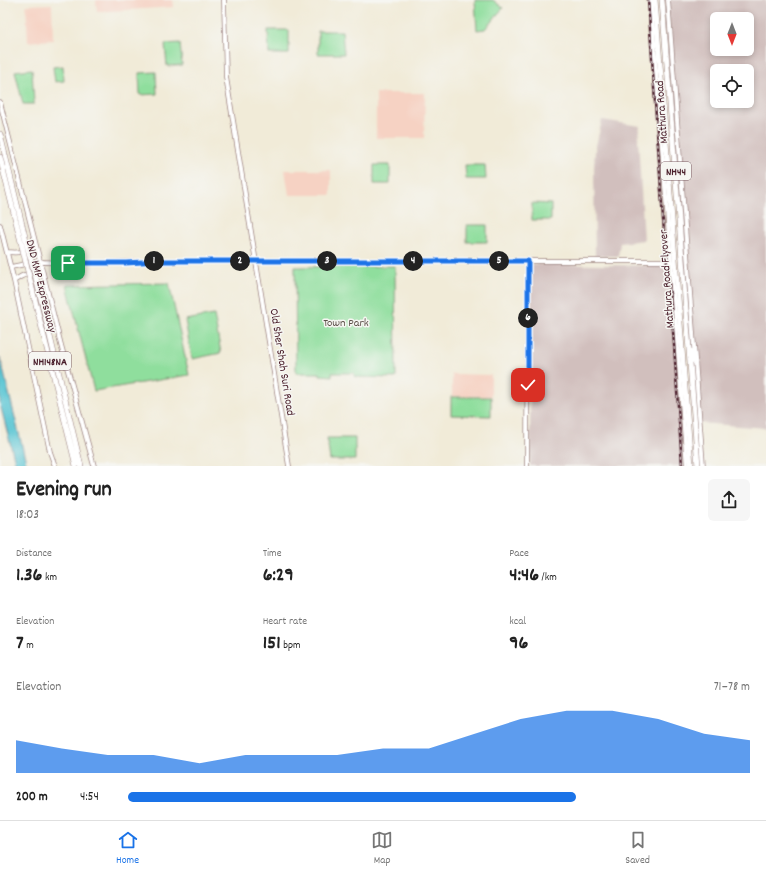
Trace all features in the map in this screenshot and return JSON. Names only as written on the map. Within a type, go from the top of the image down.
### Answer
[{"type":"highway","name":"Mathura Road","points":[[655,0],[662,90]]},
{"type":"highway","name":"Mathura Road","points":[[662,0],[688,342]]},
{"type":"highway","points":[[660,124],[662,90]]},
{"type":"highway","name":"Mathura Road Flyover","points":[[662,90],[691,466]]},
{"type":"highway","name":"DND KMP Expressway","points":[[0,134],[76,466]]},
{"type":"highway","name":"DND KMP Expressway","points":[[0,157],[25,245]]},
{"type":"highway","name":"DND KMP Expressway","points":[[33,279],[81,466]]},
{"type":"highway","points":[[688,342],[695,362]]},
{"type":"highway","name":"NH44","points":[[688,342],[698,466]]},
{"type":"street","name":"Old Sher Shah Suri Road","points":[[224,0],[226,77],[289,466]]},
{"type":"street","points":[[651,0],[687,466]]},
{"type":"street","points":[[668,0],[703,466]]},
{"type":"street","points":[[0,102],[61,345],[94,466]]},
{"type":"street","points":[[0,225],[11,267],[50,452],[55,466]]},
{"type":"street","points":[[7,252],[15,253],[26,250],[33,247],[35,244]]},
{"type":"street","points":[[11,267],[40,261],[52,263],[126,263],[158,261],[670,261]]},
{"type":"street","points":[[527,466],[528,261]]},
{"type":"street","points":[[14,281],[23,274],[43,273]]},
{"type":"shaded area","points":[[96,0],[173,0],[174,7],[97,12]]},
{"type":"shaded area","points":[[667,0],[766,0],[766,428],[698,423]]},
{"type":"shaded area","points":[[52,4],[53,40],[28,42],[26,5]]},
{"type":"shaded area","points":[[376,93],[425,93],[424,138],[376,138]]},
{"type":"shaded area","points":[[602,120],[640,126],[638,139],[644,240],[620,243],[618,256],[595,256],[594,168],[595,150]]},
{"type":"shaded area","points":[[285,170],[331,170],[331,195],[289,195]]},
{"type":"shaded area","points":[[531,264],[668,266],[684,466],[530,466]]},
{"type":"shaded area","points":[[452,374],[491,375],[491,396],[452,396]]},
{"type":"green space","points":[[475,0],[493,0],[503,8],[485,29],[477,30]]},
{"type":"green space","points":[[268,30],[289,30],[289,54],[269,54]]},
{"type":"green space","points":[[318,31],[342,31],[344,54],[318,54]]},
{"type":"green space","points":[[180,43],[182,65],[167,66],[165,44]]},
{"type":"green space","points":[[63,66],[64,81],[55,82],[53,67]]},
{"type":"green space","points":[[32,69],[34,104],[23,104],[15,71]]},
{"type":"green space","points":[[156,72],[157,94],[140,95],[139,73]]},
{"type":"green space","points":[[374,165],[390,165],[390,184],[374,184]]},
{"type":"green space","points":[[465,165],[485,165],[486,179],[466,179]]},
{"type":"green space","points":[[532,203],[551,204],[551,220],[532,220]]},
{"type":"green space","points":[[467,225],[487,225],[487,242],[467,242]]},
{"type":"green space","name":"Town Park","points":[[395,266],[396,378],[355,377],[354,373],[332,373],[332,376],[320,375],[320,373],[296,373],[295,267]]},
{"type":"green space","points":[[169,283],[189,375],[94,391],[67,285]]},
{"type":"green space","points":[[214,315],[221,353],[192,359],[185,320]]},
{"type":"green space","points":[[451,397],[491,397],[491,416],[451,415]]},
{"type":"green space","points":[[327,438],[355,438],[355,460],[330,460]]},
{"type":"water","points":[[0,357],[27,466],[16,466],[0,404]]},
{"type":"railway","points":[[648,0],[682,466]]},
{"type":"route","points":[[68,263],[126,263],[158,261],[528,261],[528,385]]}]
